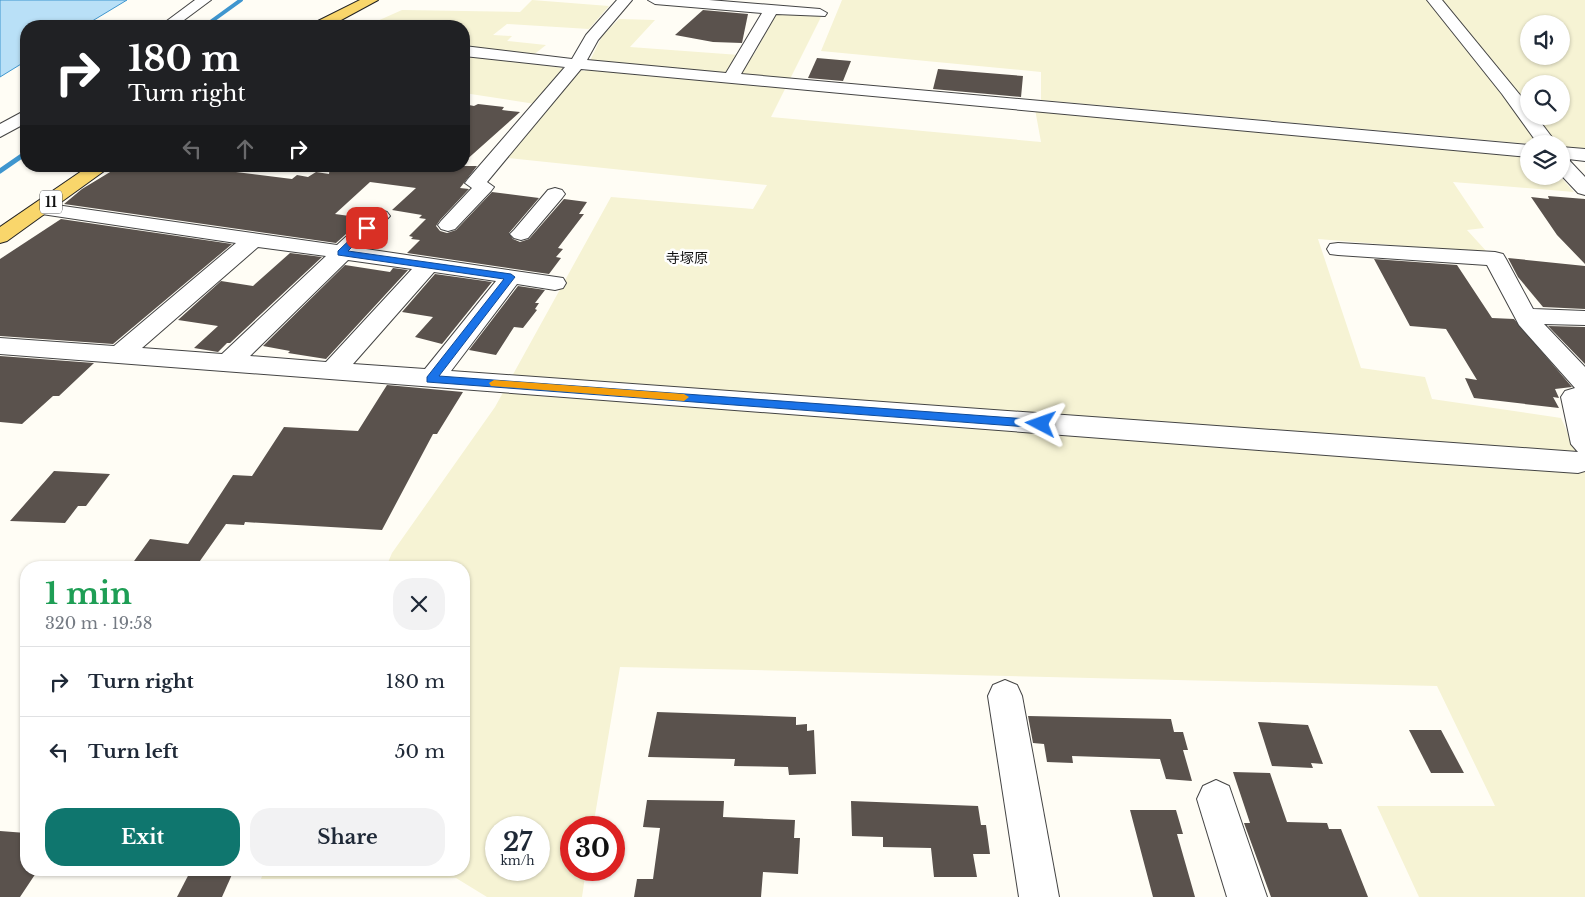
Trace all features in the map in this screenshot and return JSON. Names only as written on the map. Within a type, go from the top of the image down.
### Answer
[{"type":"main road","points":[[331,20],[372,0]]},
{"type":"main road","name":"11","points":[[0,237],[94,172]]},
{"type":"street","points":[[175,20],[204,0]]},
{"type":"street","points":[[448,224],[577,64],[591,38],[625,0]]},
{"type":"street","points":[[654,0],[820,13]]},
{"type":"street","points":[[1434,0],[1508,90],[1541,135]]},
{"type":"street","points":[[731,78],[772,9]]},
{"type":"street","points":[[470,53],[577,64],[1520,149]]},
{"type":"street","points":[[0,132],[20,119]]},
{"type":"street","points":[[1570,154],[1585,155]]},
{"type":"street","points":[[1570,173],[1585,189]]},
{"type":"street","points":[[521,234],[555,194]]},
{"type":"street","points":[[42,209],[555,283]]},
{"type":"street","points":[[227,364],[380,216]]},
{"type":"street","points":[[118,356],[253,240]]},
{"type":"street","points":[[1338,249],[1494,259],[1527,320],[1585,383]]},
{"type":"street","points":[[333,370],[428,265]]},
{"type":"street","points":[[431,379],[511,277]]},
{"type":"street","points":[[1526,316],[1585,318]]},
{"type":"street","points":[[0,346],[1578,463],[1585,460]]},
{"type":"street","points":[[1585,398],[1574,397],[1585,444]]},
{"type":"street","points":[[1005,696],[1039,897]]},
{"type":"street","points":[[1216,800],[1247,897]]},
{"type":"shaded area","points":[[532,0],[609,6],[589,29],[507,24],[493,35],[512,36],[507,41],[546,45],[532,56],[470,49],[470,20],[380,20],[402,10],[520,12]]},
{"type":"shaded area","points":[[842,0],[1585,0],[1585,149],[1570,148],[1570,135],[1520,135],[1520,143],[1041,100],[1041,72],[821,51]]},
{"type":"shaded area","points":[[777,13],[822,15],[771,117],[1041,142],[1035,109],[1520,153],[1520,185],[1568,185],[1574,192],[1453,182],[1484,228],[1467,230],[1488,253],[1318,239],[1361,368],[1425,377],[1432,399],[1561,418],[1585,471],[1585,897],[1419,897],[1377,806],[1495,806],[1437,686],[620,667],[595,816],[560,816],[560,881],[584,881],[582,897],[487,897],[456,878],[261,879],[262,876],[470,876],[470,561],[389,561],[392,553],[495,407],[611,197],[753,209],[767,185],[507,158],[548,106],[470,94],[470,55],[585,71],[602,36],[619,19],[655,20],[630,47],[753,56]]},
{"type":"water","points":[[0,0],[127,0],[94,20],[20,20],[20,65],[0,77]]},
{"type":"building","points":[[703,10],[748,14],[742,43],[713,42],[675,35]]},
{"type":"building","points":[[817,58],[851,61],[843,81],[808,78]]},
{"type":"building","points":[[938,69],[1023,76],[1021,97],[933,89]]},
{"type":"building","points":[[478,104],[504,107],[502,110],[520,112],[470,157],[470,105]]},
{"type":"building","points":[[470,166],[477,166],[460,188],[469,189],[436,226],[440,231],[447,233],[456,230],[492,192],[539,198],[509,233],[513,239],[520,242],[529,239],[564,199],[587,202],[579,214],[584,214],[558,248],[563,249],[556,257],[561,258],[549,274],[407,253],[420,240],[411,239],[413,237],[409,236],[426,219],[419,218],[422,215],[392,210],[416,188],[370,182],[335,214],[364,218],[336,243],[64,204],[82,189],[110,172],[236,172],[292,179],[297,175],[308,177],[316,172],[329,174],[329,172],[470,172]]},
{"type":"building","points":[[1548,196],[1585,199],[1585,264],[1557,235],[1531,197],[1549,199]]},
{"type":"building","points":[[61,219],[232,244],[113,344],[0,336],[0,259]]},
{"type":"building","points":[[290,253],[322,257],[218,352],[194,348],[218,326],[178,320],[221,281],[253,286]]},
{"type":"building","points":[[1508,258],[1585,266],[1585,309],[1543,307],[1518,277]]},
{"type":"building","points":[[1374,259],[1457,265],[1492,318],[1514,319],[1572,387],[1555,389],[1559,398],[1553,397],[1559,408],[1474,398],[1465,378],[1477,380],[1446,329],[1410,326]]},
{"type":"building","points":[[345,265],[390,272],[393,268],[408,270],[326,359],[288,353],[290,351],[263,346]]},
{"type":"building","points":[[435,274],[492,282],[442,344],[415,337],[433,317],[402,312]]},
{"type":"building","points":[[518,286],[545,290],[535,303],[539,303],[535,309],[537,310],[523,328],[514,327],[496,355],[469,350]]},
{"type":"building","points":[[1548,326],[1585,327],[1585,364]]},
{"type":"building","points":[[0,356],[94,363],[59,396],[53,396],[22,424],[0,422]]},
{"type":"building","points":[[387,385],[463,392],[437,434],[433,434],[382,530],[245,522],[244,525],[226,524],[200,561],[134,561],[150,539],[188,544],[233,475],[252,476],[284,427],[358,431]]},
{"type":"building","points":[[54,471],[110,474],[86,506],[78,506],[65,523],[10,521]]},
{"type":"building","points":[[657,712],[796,717],[796,725],[807,724],[807,731],[814,730],[816,774],[789,775],[788,767],[734,766],[735,759],[648,757]]},
{"type":"building","points":[[1028,716],[1171,719],[1174,732],[1183,732],[1188,750],[1183,750],[1192,781],[1166,779],[1160,759],[1072,756],[1073,763],[1047,762],[1044,744],[1033,743]]},
{"type":"building","points":[[1258,722],[1308,725],[1323,764],[1311,763],[1313,768],[1272,766]]},
{"type":"building","points":[[1409,730],[1441,730],[1464,773],[1431,773]]},
{"type":"building","points":[[1233,772],[1270,773],[1287,822],[1327,823],[1329,829],[1341,829],[1368,897],[1271,897],[1244,823],[1250,823]]},
{"type":"building","points":[[647,800],[724,801],[723,817],[795,820],[794,838],[800,838],[798,874],[763,872],[761,897],[634,897],[637,879],[653,879],[660,828],[643,827]]},
{"type":"building","points":[[851,801],[978,806],[981,825],[986,825],[990,854],[973,854],[977,877],[934,877],[931,848],[883,847],[883,837],[852,836]]},
{"type":"building","points":[[1130,810],[1176,810],[1183,834],[1177,834],[1195,897],[1153,897]]},
{"type":"building","points":[[0,831],[20,833],[20,876],[34,876],[20,897],[0,897]]},
{"type":"building","points":[[188,876],[231,876],[222,897],[177,897]]},
{"type":"waterway","points":[[213,20],[241,0]]},
{"type":"waterway","points":[[0,171],[20,157]]},
{"type":"slow traffic","points":[[494,383],[684,397]]},
{"type":"district","name":"寺塚原","points":[[687,258]]},
{"type":"route","points":[[367,228],[341,253],[511,277],[431,379],[1041,424]]}]
